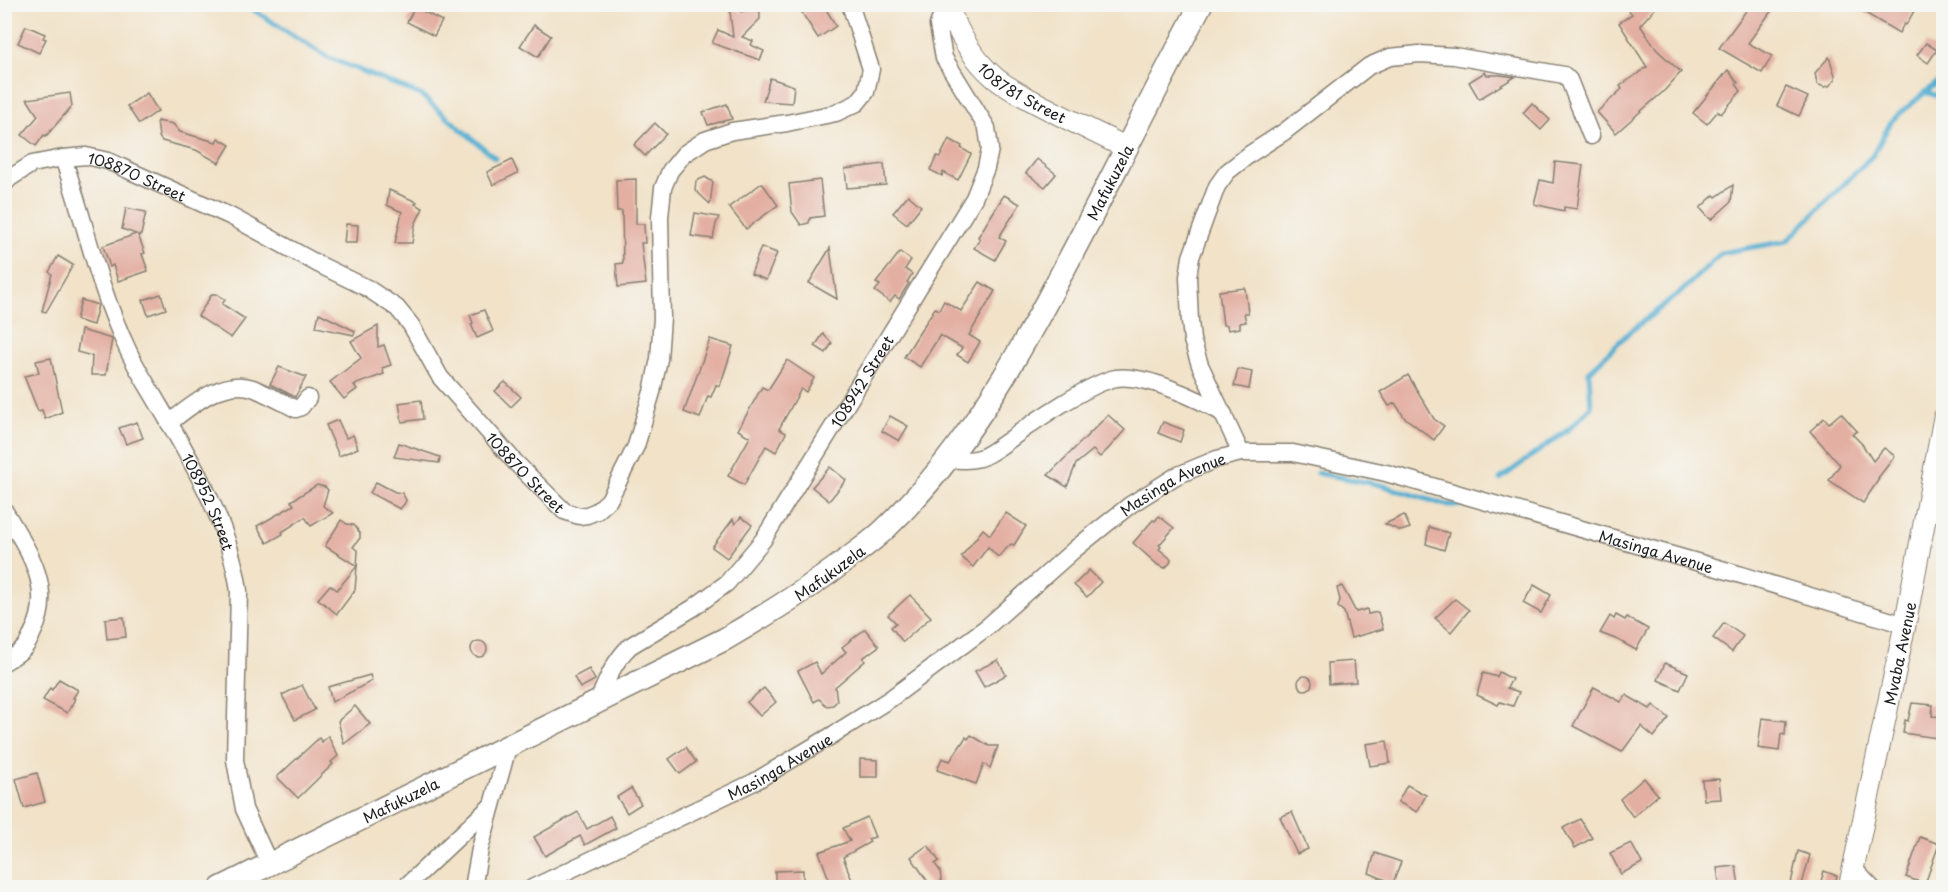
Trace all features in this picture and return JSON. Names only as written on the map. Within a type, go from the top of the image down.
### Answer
[{"type":"main road","name":"Mafukuzela","points":[[221,888],[725,639],[771,613],[820,580],[884,530],[919,495],[950,459],[991,399],[1026,339],[1201,4]]},
{"type":"street","name":"108870 Street","points":[[4,184],[32,164],[86,156],[108,161],[232,217],[367,288],[397,308],[411,325],[440,377],[515,462],[564,511],[579,516],[587,515],[597,511],[609,501],[636,446],[652,392],[659,359],[662,318],[660,217],[663,188],[670,171],[684,154],[705,140],[732,131],[836,113],[857,103],[866,92],[871,69],[850,4]]},
{"type":"street","name":"108781 Street","points":[[946,4],[964,40],[994,77],[1051,111],[1127,148]]},
{"type":"street","name":"108942 Street","points":[[597,704],[610,670],[630,646],[693,608],[727,583],[763,540],[974,198],[986,168],[990,149],[987,128],[944,58],[938,25],[946,4]]},
{"type":"street","points":[[1241,453],[1200,365],[1192,340],[1188,277],[1194,249],[1217,186],[1227,172],[1293,126],[1369,66],[1390,57],[1419,54],[1454,56],[1564,75],[1569,80],[1591,136]]},
{"type":"street","name":"108952 Street","points":[[63,158],[95,264],[127,350],[211,502],[227,538],[236,567],[239,591],[235,760],[244,809],[270,865]]},
{"type":"street","points":[[950,459],[972,461],[990,454],[1064,404],[1096,385],[1114,378],[1141,381],[1179,391],[1224,414]]},
{"type":"street","points":[[169,423],[195,403],[231,385],[252,388],[296,409],[308,398]]},
{"type":"street","name":"Mvaba Avenue","points":[[1851,878],[1905,625],[1944,418]]},
{"type":"street","name":"Masinga Avenue","points":[[532,888],[754,782],[841,730],[890,699],[978,634],[1075,549],[1130,505],[1176,476],[1216,459],[1241,453],[1293,453],[1386,473],[1728,571],[1905,625]]},
{"type":"street","points":[[4,510],[34,562],[42,588],[42,607],[36,627],[25,648],[4,662]]},
{"type":"street","points":[[473,888],[480,849],[508,747]]},
{"type":"street","points":[[404,888],[492,806]]},
{"type":"street","points":[[1851,878],[1872,888]]},
{"type":"building","points":[[729,4],[734,4],[741,12],[753,8],[760,12],[760,19],[742,37],[753,41],[751,45],[764,51],[760,60],[712,43],[718,30],[733,37]]},
{"type":"building","points":[[816,4],[823,4],[836,26],[818,38],[802,13]]},
{"type":"building","points":[[1623,4],[1659,4],[1640,25],[1657,50],[1681,72],[1664,91],[1616,133],[1597,112],[1622,89],[1620,86],[1647,67],[1619,23],[1632,14]]},
{"type":"building","points":[[1751,4],[1765,4],[1772,10],[1748,43],[1772,56],[1762,73],[1719,48]]},
{"type":"building","points":[[1850,4],[1903,4],[1914,11],[1899,33]]},
{"type":"building","points":[[415,7],[442,21],[434,36],[407,22]]},
{"type":"building","points":[[534,25],[551,36],[538,57],[520,46]]},
{"type":"building","points":[[26,26],[45,34],[43,38],[46,39],[39,53],[18,43]]},
{"type":"building","points":[[1926,43],[1937,50],[1928,63],[1917,55]]},
{"type":"building","points":[[1829,57],[1835,80],[1829,86],[1824,87],[1817,84],[1815,73]]},
{"type":"building","points":[[1728,70],[1741,91],[1721,114],[1718,111],[1707,124],[1693,113]]},
{"type":"building","points":[[1485,72],[1487,75],[1515,77],[1479,99],[1469,82]]},
{"type":"building","points":[[770,78],[794,86],[792,103],[763,101]]},
{"type":"building","points":[[1786,87],[1808,97],[1799,116],[1777,106]]},
{"type":"building","points":[[70,93],[72,106],[36,146],[22,135],[38,116],[27,99]]},
{"type":"building","points":[[147,93],[158,111],[139,124],[127,106]]},
{"type":"building","points":[[1532,103],[1550,120],[1541,130],[1523,113]]},
{"type":"building","points":[[727,104],[732,119],[708,125],[703,112]]},
{"type":"building","points":[[157,121],[173,124],[180,132],[216,142],[218,138],[230,145],[219,163],[196,150],[162,141],[159,137]]},
{"type":"building","points":[[655,123],[666,134],[645,156],[634,145]]},
{"type":"building","points":[[949,139],[971,154],[958,180],[943,172],[942,176],[930,170]]},
{"type":"building","points":[[1037,159],[1056,174],[1045,187],[1026,173]]},
{"type":"building","points":[[512,160],[518,173],[493,185],[487,172]]},
{"type":"building","points":[[1555,162],[1583,165],[1577,209],[1564,207],[1564,211],[1534,204],[1540,180],[1553,183]]},
{"type":"building","points":[[884,164],[886,185],[847,188],[845,169]]},
{"type":"building","points":[[705,177],[713,182],[710,204],[695,190],[696,181]]},
{"type":"building","points":[[636,179],[636,224],[644,224],[645,243],[641,243],[646,284],[618,287],[616,264],[623,263],[622,211],[617,211],[616,180]]},
{"type":"building","points":[[820,180],[824,216],[810,218],[809,223],[801,225],[792,212],[789,184]]},
{"type":"building","points":[[762,183],[778,205],[746,229],[729,207]]},
{"type":"building","points":[[1733,185],[1731,202],[1711,220],[1700,208],[1714,195],[1716,197]]},
{"type":"building","points":[[389,190],[417,202],[415,204],[423,208],[415,225],[412,243],[395,243],[402,212],[387,205]]},
{"type":"building","points":[[908,195],[921,206],[907,224],[893,213]]},
{"type":"building","points":[[1004,195],[1020,204],[999,237],[1006,241],[995,260],[974,248],[980,239],[978,237]]},
{"type":"building","points":[[126,208],[146,212],[141,235],[138,235],[145,253],[142,254],[148,271],[118,281],[113,265],[110,267],[103,246],[136,234],[122,229]]},
{"type":"building","points":[[695,213],[719,217],[713,239],[691,236]]},
{"type":"building","points":[[346,224],[358,225],[357,243],[344,243]]},
{"type":"building","points":[[761,247],[777,253],[766,280],[751,274]]},
{"type":"building","points":[[830,248],[833,271],[837,299],[809,283]]},
{"type":"building","points":[[900,252],[911,260],[905,269],[912,274],[899,299],[895,296],[890,302],[875,291],[880,285],[876,283]]},
{"type":"building","points":[[58,256],[73,265],[46,312],[42,311],[52,274],[49,272]]},
{"type":"building","points":[[980,282],[995,291],[969,335],[980,342],[968,362],[957,355],[962,348],[940,335],[920,367],[904,357],[935,308],[939,310],[944,301],[961,311]]},
{"type":"building","points":[[1245,288],[1248,313],[1244,313],[1246,322],[1240,323],[1240,328],[1228,330],[1227,325],[1223,325],[1219,291]]},
{"type":"building","points":[[161,294],[166,309],[148,315],[143,300]]},
{"type":"building","points":[[212,294],[217,294],[225,300],[222,304],[245,319],[231,338],[198,316]]},
{"type":"building","points":[[81,300],[98,305],[93,325],[76,320]]},
{"type":"building","points":[[484,310],[493,331],[477,338],[470,315]]},
{"type":"building","points":[[319,313],[355,331],[354,335],[316,327]]},
{"type":"building","points":[[378,326],[378,347],[384,345],[391,365],[382,368],[384,374],[354,385],[357,389],[344,399],[330,382],[361,358],[351,341]]},
{"type":"building","points":[[81,330],[112,339],[106,375],[91,375],[92,356],[77,352]]},
{"type":"building","points":[[823,334],[832,343],[826,353],[815,346]]},
{"type":"building","points":[[710,339],[733,346],[720,386],[716,385],[711,397],[708,396],[700,418],[684,412]]},
{"type":"building","points":[[51,358],[62,412],[45,419],[42,410],[38,411],[24,376],[39,373],[36,361]]},
{"type":"building","points":[[787,360],[814,378],[806,392],[801,389],[779,429],[786,433],[776,452],[766,446],[744,485],[728,476],[750,437],[738,430],[762,387],[768,390]]},
{"type":"building","points":[[279,367],[306,377],[295,397],[270,384]]},
{"type":"building","points":[[1238,369],[1252,372],[1249,389],[1234,386]]},
{"type":"building","points":[[1408,375],[1434,419],[1444,426],[1434,440],[1404,417],[1395,403],[1389,406],[1380,392]]},
{"type":"building","points":[[505,382],[521,397],[511,407],[495,391]]},
{"type":"building","points":[[421,400],[423,419],[402,422],[399,403]]},
{"type":"building","points":[[1841,413],[1857,431],[1852,434],[1873,461],[1884,448],[1895,456],[1863,503],[1829,480],[1840,465],[1810,431],[1824,418],[1829,423]]},
{"type":"building","points":[[1108,415],[1125,430],[1100,457],[1093,450],[1076,464],[1067,487],[1048,475]]},
{"type":"building","points":[[890,416],[908,426],[899,441],[882,431]]},
{"type":"building","points":[[338,420],[346,438],[353,435],[358,448],[339,456],[326,425]]},
{"type":"building","points":[[137,422],[143,438],[126,444],[119,428]]},
{"type":"building","points":[[1163,422],[1184,430],[1180,442],[1158,433]]},
{"type":"building","points":[[399,443],[440,457],[439,463],[394,457]]},
{"type":"building","points":[[830,467],[846,480],[829,501],[812,487]]},
{"type":"building","points":[[376,482],[395,492],[402,493],[406,500],[400,509],[370,493]]},
{"type":"building","points":[[317,485],[328,490],[323,506],[333,513],[311,526],[305,517],[267,543],[257,526],[294,505],[291,501]]},
{"type":"building","points":[[1006,513],[1026,526],[1014,545],[1011,544],[998,557],[988,547],[973,567],[961,557],[983,529],[990,535]]},
{"type":"building","points":[[1404,515],[1410,528],[1401,531],[1385,524]]},
{"type":"building","points":[[1159,516],[1174,528],[1159,545],[1161,547],[1159,549],[1171,559],[1165,568],[1158,565],[1133,543]]},
{"type":"building","points":[[741,517],[752,525],[727,558],[712,547],[733,519],[735,524]]},
{"type":"building","points":[[341,520],[354,525],[360,533],[360,538],[353,547],[358,551],[357,566],[325,546]]},
{"type":"building","points":[[1429,527],[1449,533],[1444,550],[1426,544]]},
{"type":"building","points":[[357,566],[355,590],[337,614],[318,599],[330,585],[337,590]]},
{"type":"building","points":[[1089,570],[1101,582],[1087,597],[1074,585]]},
{"type":"building","points":[[1534,585],[1551,595],[1541,613],[1523,603]]},
{"type":"building","points":[[1342,586],[1356,612],[1367,609],[1368,614],[1378,612],[1383,629],[1351,638],[1344,612],[1338,607],[1340,600],[1337,588]]},
{"type":"building","points":[[910,595],[931,617],[903,642],[891,627],[896,623],[888,615]]},
{"type":"building","points":[[1455,599],[1469,610],[1451,632],[1435,618]]},
{"type":"building","points":[[1616,615],[1625,620],[1627,617],[1648,629],[1636,650],[1600,633],[1610,616],[1614,619]]},
{"type":"building","points":[[124,617],[126,637],[107,639],[105,619]]},
{"type":"building","points":[[1724,623],[1743,636],[1732,652],[1713,638]]},
{"type":"building","points":[[865,629],[879,646],[863,658],[865,661],[835,687],[837,701],[833,705],[827,706],[819,699],[814,702],[798,671],[815,662],[821,674],[846,652],[842,647]]},
{"type":"building","points":[[476,641],[482,641],[487,649],[485,655],[476,657],[471,652],[471,646]]},
{"type":"building","points":[[998,660],[1006,675],[984,687],[975,671]]},
{"type":"building","points":[[1354,661],[1356,682],[1329,684],[1328,663]]},
{"type":"building","points":[[1665,663],[1688,673],[1680,690],[1658,680]]},
{"type":"building","points":[[589,669],[595,680],[580,688],[574,677]]},
{"type":"building","points":[[1499,672],[1512,679],[1507,688],[1519,692],[1513,706],[1500,702],[1498,705],[1477,695],[1483,673],[1497,677]]},
{"type":"building","points":[[370,675],[372,681],[332,702],[328,687]]},
{"type":"building","points":[[1305,676],[1310,678],[1312,683],[1310,688],[1305,690],[1300,688],[1298,683],[1300,678]]},
{"type":"building","points":[[59,679],[78,690],[67,713],[43,700]]},
{"type":"building","points":[[302,685],[315,710],[295,720],[282,695]]},
{"type":"building","points":[[1594,687],[1621,702],[1626,695],[1650,709],[1653,705],[1669,718],[1654,737],[1641,726],[1622,752],[1573,726]]},
{"type":"building","points":[[764,688],[776,702],[760,716],[747,702]]},
{"type":"building","points":[[1912,703],[1933,705],[1932,716],[1944,717],[1944,739],[1903,733],[1905,720],[1908,721]]},
{"type":"building","points":[[355,706],[370,724],[344,744],[338,721]]},
{"type":"building","points":[[1762,718],[1786,721],[1785,735],[1781,734],[1779,751],[1758,748]]},
{"type":"building","points":[[971,735],[989,746],[998,746],[990,768],[984,764],[976,784],[937,770],[942,758],[950,761],[966,737],[968,739]]},
{"type":"building","points":[[328,736],[338,756],[331,762],[333,764],[298,798],[277,777],[319,738],[322,742]]},
{"type":"building","points":[[1387,741],[1390,763],[1370,766],[1366,744]]},
{"type":"building","points":[[686,747],[696,762],[680,774],[669,759]]},
{"type":"building","points":[[860,759],[878,760],[878,777],[860,777]]},
{"type":"building","points":[[37,773],[45,802],[24,808],[16,779]]},
{"type":"building","points":[[1644,778],[1658,795],[1633,817],[1620,799]]},
{"type":"building","points":[[1719,779],[1721,799],[1704,800],[1702,780]]},
{"type":"building","points":[[1407,785],[1426,795],[1417,812],[1398,802]]},
{"type":"building","points":[[631,788],[641,804],[627,813],[617,797]]},
{"type":"building","points":[[578,812],[587,829],[610,816],[616,828],[585,845],[580,836],[545,856],[534,837]]},
{"type":"building","points":[[1292,812],[1308,849],[1297,854],[1280,817]]},
{"type":"building","points":[[867,817],[875,837],[868,839],[870,842],[843,857],[855,888],[832,888],[819,852],[850,841],[843,828]]},
{"type":"building","points":[[1580,819],[1592,838],[1575,848],[1563,828]]},
{"type":"building","points":[[1920,837],[1939,844],[1925,884],[1906,877]]},
{"type":"building","points":[[1631,843],[1642,863],[1621,874],[1610,853]]},
{"type":"building","points":[[928,845],[939,861],[935,864],[940,871],[942,888],[932,888],[911,857]]},
{"type":"building","points":[[1798,851],[1810,855],[1801,888],[1790,888]]},
{"type":"building","points":[[1375,853],[1401,862],[1393,883],[1369,873]]},
{"type":"building","points":[[1736,866],[1739,886],[1720,888],[1717,868]]},
{"type":"building","points":[[803,870],[803,888],[775,888],[775,871]]},
{"type":"building","points":[[1824,871],[1837,876],[1834,888],[1819,888]]},
{"type":"waterway","points":[[244,4],[327,57],[421,95],[495,158]]},
{"type":"waterway","points":[[1500,479],[1569,429],[1591,407],[1589,372],[1626,335],[1682,291],[1721,253],[1787,241],[1873,155],[1892,120],[1944,77]]},
{"type":"waterway","points":[[1925,92],[1944,98]]},
{"type":"waterway","points":[[1317,473],[1381,485],[1446,505],[1473,505]]}]
